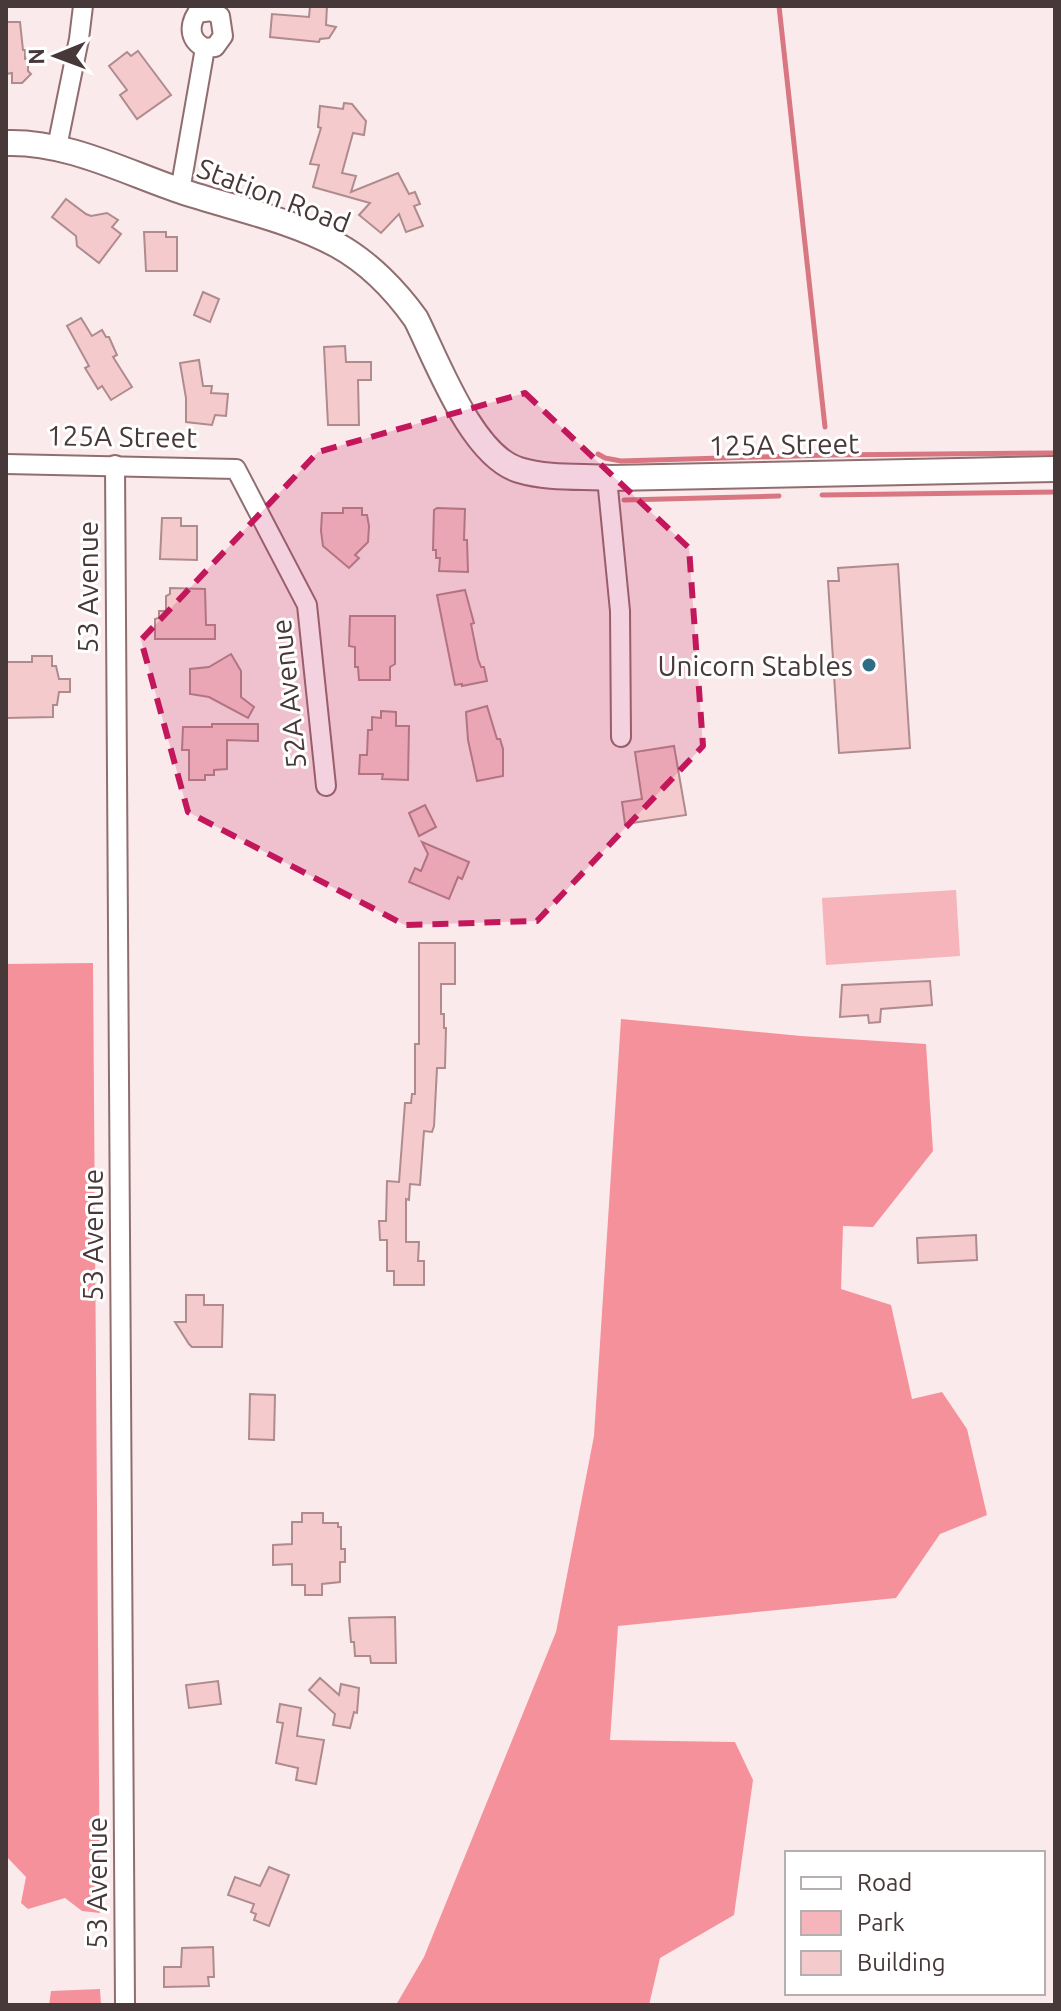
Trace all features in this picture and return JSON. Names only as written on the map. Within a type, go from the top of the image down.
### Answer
[{"type":"street","points":[[57,147],[83,6]]},
{"type":"street","points":[[180,191],[205,48]]},
{"type":"street","name":"Station Road","points":[[6,143],[57,147],[338,245],[382,279],[416,319],[470,427],[482,443],[515,469]]},
{"type":"street","name":"125A Street","points":[[6,464],[236,469]]},
{"type":"street","name":"53 Avenue","points":[[115,465],[125,2005]]},
{"type":"street","name":"52A Avenue","points":[[236,469],[307,605],[326,786]]},
{"type":"street","name":"125A Street","points":[[515,469],[545,476],[607,478],[1055,469]]},
{"type":"street","points":[[607,478],[620,611],[621,737]]},
{"type":"highlighted area","points":[[525,393],[689,548],[703,746],[537,921],[405,925],[188,812],[141,640],[318,452]]},
{"type":"green space","points":[[956,890],[960,956],[826,965],[822,898]]},
{"type":"shaded area","points":[[93,963],[100,1913],[82,1911],[65,1898],[28,1909],[21,1903],[26,1877],[6,1856],[6,964]]},
{"type":"shaded area","points":[[621,1019],[926,1044],[933,1151],[873,1227],[843,1226],[841,1289],[891,1305],[912,1399],[942,1392],[967,1429],[987,1515],[940,1534],[896,1598],[618,1626],[610,1740],[735,1742],[753,1780],[734,1915],[660,1958],[649,2005],[396,2005],[424,1957],[556,1632],[594,1436]]},
{"type":"shaded area","points":[[100,1989],[101,2005],[49,2005],[51,1991]]},
{"type":"building","points":[[310,6],[327,6],[326,25],[336,27],[329,38],[320,39],[319,42],[270,37],[272,14],[309,17]]},
{"type":"building","points":[[6,22],[20,22],[23,50],[31,74],[22,83],[12,83],[12,73],[6,74]]},
{"type":"building","points":[[138,51],[171,95],[137,119],[120,95],[127,90],[109,66],[127,52],[131,56]]},
{"type":"building","points":[[344,103],[352,104],[366,121],[364,135],[353,133],[342,173],[356,176],[351,192],[398,173],[409,194],[415,192],[420,204],[414,206],[423,226],[406,232],[399,214],[381,233],[359,215],[370,203],[313,187],[319,165],[310,164],[321,128],[318,127],[320,106],[343,109]]},
{"type":"building","points":[[66,199],[86,214],[107,213],[118,220],[112,227],[121,234],[99,263],[77,246],[76,236],[52,217]]},
{"type":"building","points":[[144,232],[166,232],[166,237],[177,237],[177,271],[146,271]]},
{"type":"building","points":[[203,292],[219,299],[210,322],[194,315]]},
{"type":"building","points":[[81,318],[92,336],[102,330],[109,337],[117,355],[113,357],[132,387],[111,400],[102,386],[98,389],[85,368],[89,366],[67,326]]},
{"type":"building","points":[[345,346],[346,362],[371,362],[371,380],[358,380],[359,425],[328,425],[324,347]]},
{"type":"building","points":[[199,360],[203,386],[212,386],[211,393],[228,394],[226,416],[215,415],[212,425],[186,422],[186,398],[180,363]]},
{"type":"building","points":[[343,508],[362,508],[362,515],[367,515],[369,526],[368,542],[355,555],[359,558],[349,568],[323,546],[321,531],[322,513],[343,513]]},
{"type":"building","points":[[465,509],[464,540],[467,540],[468,572],[439,571],[440,558],[436,558],[436,550],[433,550],[434,510]]},
{"type":"building","points":[[162,518],[181,518],[181,526],[197,526],[197,560],[160,559]]},
{"type":"building","name":"Unicorn Stables","points":[[898,564],[910,748],[839,753],[828,581],[839,581],[838,568]]},
{"type":"building","points":[[170,588],[205,589],[206,625],[215,625],[215,639],[155,639],[155,619],[159,618],[159,611],[166,611],[166,596],[170,594]]},
{"type":"building","points":[[465,590],[474,623],[471,624],[478,659],[484,667],[487,681],[462,686],[455,685],[437,595]]},
{"type":"building","points":[[350,616],[395,616],[395,664],[390,667],[390,680],[359,680],[358,667],[355,667],[355,647],[349,646]]},
{"type":"building","points":[[231,654],[241,671],[241,697],[254,707],[248,718],[209,697],[190,694],[190,669],[209,667]]},
{"type":"building","points":[[32,656],[52,656],[52,666],[56,666],[59,679],[70,679],[70,692],[59,692],[57,705],[53,705],[53,717],[6,718],[6,662],[32,662]]},
{"type":"building","points":[[487,706],[503,749],[503,776],[477,781],[468,740],[466,712]]},
{"type":"building","points":[[381,711],[396,712],[396,726],[409,726],[408,780],[382,779],[383,774],[359,774],[360,755],[367,755],[372,717],[381,718]]},
{"type":"building","points":[[212,724],[258,724],[258,741],[227,740],[227,769],[214,770],[214,775],[205,775],[205,780],[189,780],[189,750],[182,750],[183,727],[212,727]]},
{"type":"building","points":[[674,746],[686,815],[625,824],[622,802],[642,799],[635,752]]},
{"type":"building","points":[[425,805],[436,827],[419,836],[409,813]]},
{"type":"building","points":[[422,842],[469,862],[462,879],[458,877],[449,899],[409,882],[415,868],[421,871],[428,854]]},
{"type":"building","points":[[419,943],[455,943],[455,984],[441,984],[441,1014],[444,1014],[446,1028],[445,1068],[437,1068],[434,1126],[432,1132],[424,1131],[420,1185],[410,1184],[409,1200],[406,1199],[406,1242],[419,1242],[418,1261],[424,1261],[424,1285],[394,1285],[394,1271],[387,1271],[387,1240],[380,1240],[379,1221],[386,1221],[387,1181],[399,1182],[405,1103],[411,1103],[412,1094],[415,1094],[415,1044],[419,1044]]},
{"type":"building","points":[[930,981],[932,1005],[881,1009],[880,1022],[869,1023],[868,1015],[840,1017],[842,985]]},
{"type":"building","points":[[976,1235],[977,1260],[918,1263],[917,1238]]},
{"type":"building","points":[[186,1295],[204,1295],[204,1305],[223,1305],[222,1347],[192,1347],[189,1344],[175,1322],[186,1322]]},
{"type":"building","points":[[250,1394],[275,1395],[274,1440],[249,1439]]},
{"type":"building","points":[[302,1513],[323,1513],[323,1523],[338,1523],[341,1527],[341,1549],[345,1549],[345,1562],[340,1562],[340,1582],[322,1584],[322,1595],[305,1595],[305,1585],[292,1585],[292,1564],[273,1565],[273,1545],[292,1544],[292,1522],[302,1522]]},
{"type":"building","points":[[395,1617],[396,1663],[371,1663],[370,1656],[355,1656],[349,1618]]},
{"type":"building","points":[[320,1678],[339,1695],[341,1684],[359,1688],[357,1713],[354,1712],[350,1728],[333,1725],[335,1714],[309,1690]]},
{"type":"building","points":[[218,1681],[221,1704],[189,1708],[186,1685]]},
{"type":"building","points":[[280,1704],[301,1708],[297,1736],[324,1740],[316,1784],[296,1780],[298,1768],[276,1763],[283,1723],[277,1722]]},
{"type":"building","points":[[269,1867],[289,1875],[269,1926],[254,1920],[256,1914],[251,1912],[254,1904],[228,1895],[235,1877],[260,1886]]},
{"type":"building","points":[[213,1947],[214,1977],[208,1977],[209,1986],[164,1987],[164,1967],[181,1967],[182,1948]]},
{"type":"waterway","points":[[779,6],[825,427]]},
{"type":"waterway","points":[[827,443],[828,455]]},
{"type":"waterway","points":[[598,454],[621,461],[1055,453]]},
{"type":"waterway","points":[[822,495],[1055,492]]},
{"type":"waterway","points":[[624,500],[779,496]]},
{"type":"place","name":"Unicorn Stables","points":[[869,665]]}]
